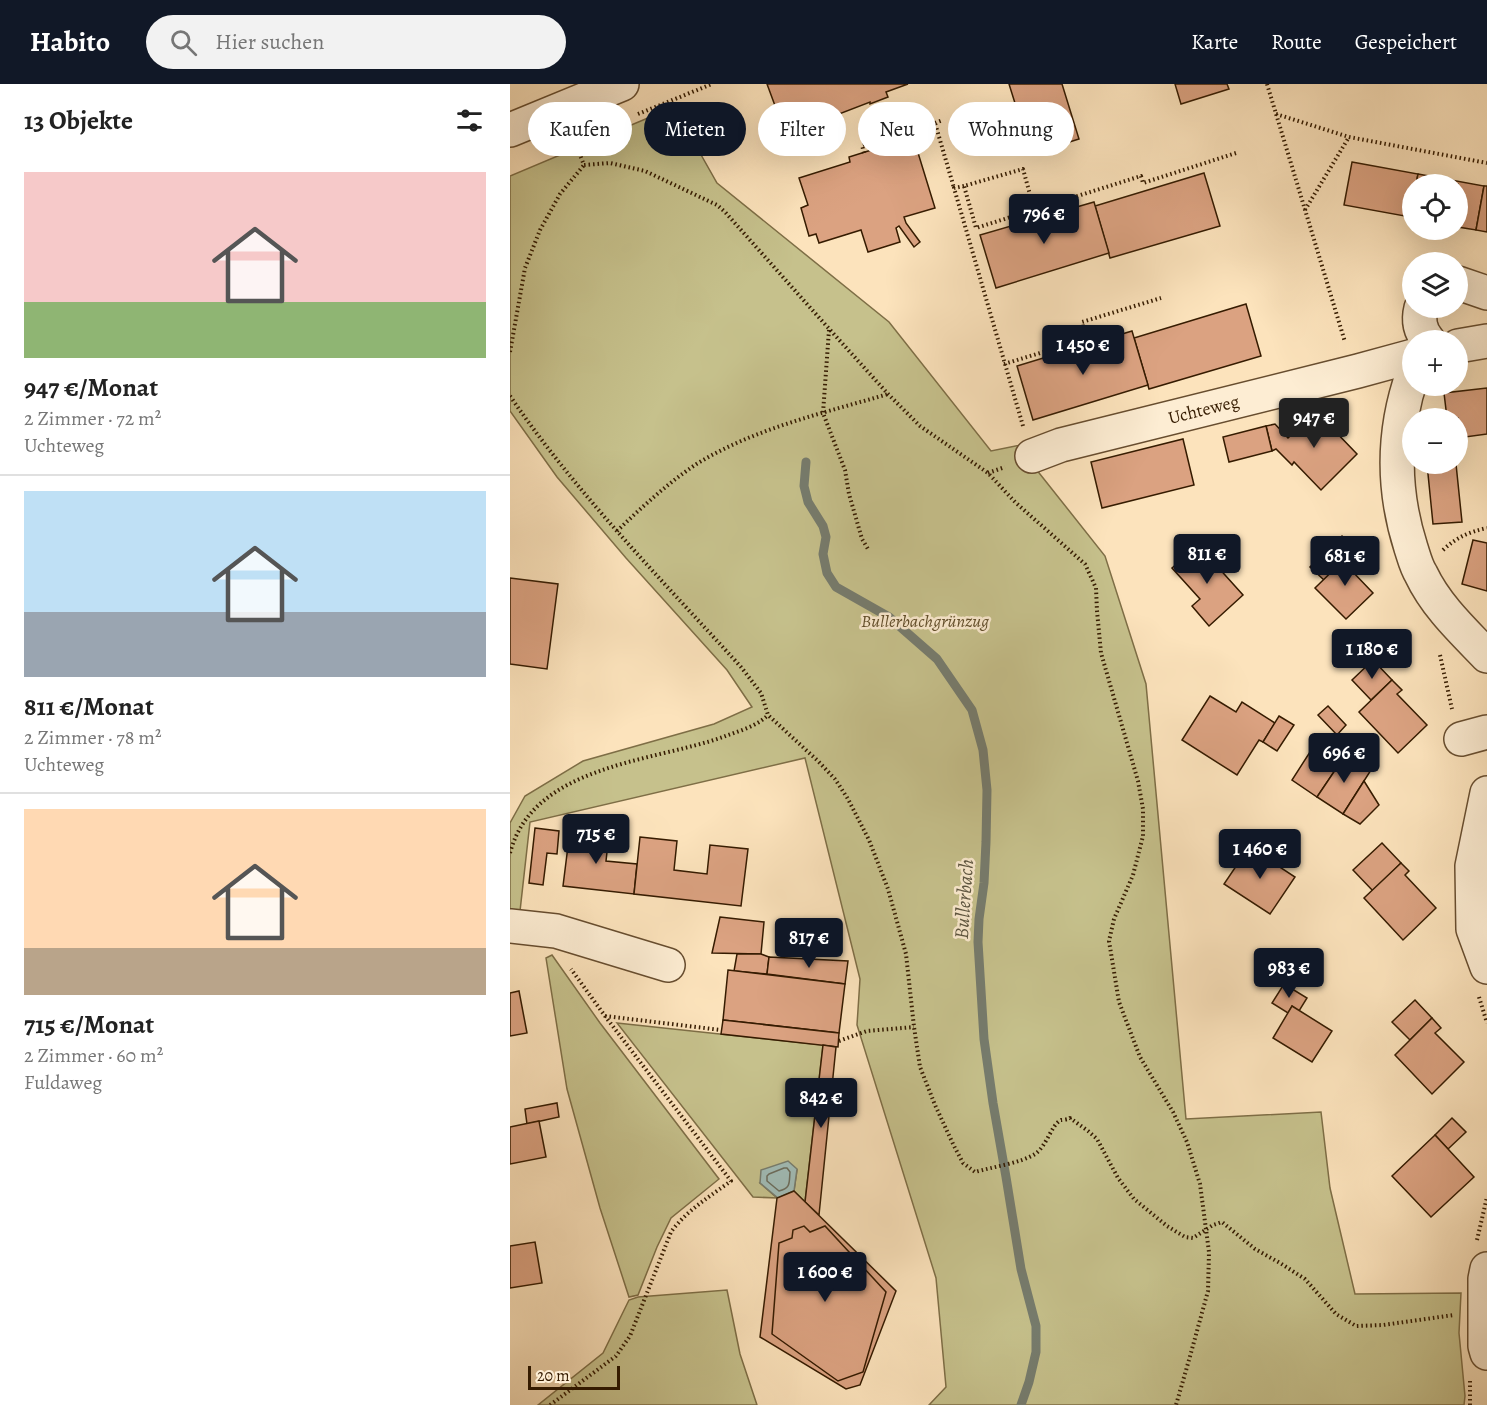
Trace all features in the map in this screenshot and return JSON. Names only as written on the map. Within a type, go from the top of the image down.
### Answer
[{"type":"street","points":[[510,130],[622,84]]},
{"type":"street","points":[[1468,287],[1487,293]]},
{"type":"street","points":[[1468,344],[1487,341]]},
{"type":"street","name":"Uchteweg","points":[[1032,456],[1061,446],[1402,359]]},
{"type":"street","points":[[1406,396],[1400,426],[1396,469],[1401,510],[1408,539],[1420,573],[1446,613],[1487,656]]},
{"type":"street","points":[[1487,792],[1472,866],[1473,929],[1487,967]]},
{"type":"street","points":[[510,926],[556,931],[668,965]]},
{"type":"street","points":[[1487,1269],[1485,1346],[1487,1353]]},
{"type":"path","points":[[638,114],[712,84]]},
{"type":"path","points":[[1276,114],[1349,137],[1487,163]]},
{"type":"path","points":[[936,122],[943,120]]},
{"type":"path","points":[[936,130],[1032,456]]},
{"type":"path","points":[[1305,210],[1349,137]]},
{"type":"path","points":[[964,186],[976,228],[1141,176],[1143,183],[1236,153]]},
{"type":"path","points":[[580,156],[584,165]]},
{"type":"path","points":[[510,352],[525,268],[540,230],[560,194],[584,165],[610,163],[645,171],[717,205],[725,212],[888,394],[920,426],[988,473],[1015,502],[1085,564],[1096,588],[1101,653],[1138,781],[1143,809],[1143,836],[1133,875],[1114,919],[1109,941],[1119,1002],[1140,1057],[1173,1112],[1187,1142],[1200,1184],[1207,1229],[1208,1291],[1176,1405]]},
{"type":"path","points":[[954,188],[1023,169],[1034,210]]},
{"type":"path","points":[[1089,344],[1082,322],[1161,298]]},
{"type":"path","points":[[829,329],[823,413],[845,471],[862,539],[868,549]]},
{"type":"path","points":[[1004,364],[1050,350],[1048,342],[1084,331]]},
{"type":"path","points":[[617,531],[672,482],[699,463],[756,434],[888,394]]},
{"type":"path","points":[[510,396],[585,495],[741,667],[761,693],[768,715],[818,761],[835,779],[848,799],[869,840],[888,889],[906,954],[920,1067],[935,1105],[963,1163],[975,1172],[1034,1155],[1042,1148],[1056,1124],[1070,1118],[1097,1139],[1118,1178],[1134,1199],[1149,1212],[1185,1237],[1193,1238],[1222,1222],[1255,1250],[1305,1279],[1336,1314],[1356,1326],[1383,1325],[1457,1315]]},
{"type":"path","points":[[1420,573],[1450,543],[1469,531],[1487,528]]},
{"type":"path","points":[[510,854],[527,817],[561,789],[634,760],[705,744],[747,728],[762,721],[768,715]]},
{"type":"path","points":[[550,1405],[616,1356],[630,1336],[670,1232],[692,1209],[730,1181],[605,1016],[721,1030]]},
{"type":"path","points":[[838,1041],[867,1031],[914,1027]]},
{"type":"green space","name":"Bullerbachgrünzug","points":[[644,120],[644,156],[702,156],[717,183],[889,322],[991,451],[1021,445],[1032,464],[1105,556],[1146,684],[1186,1119],[1321,1112],[1330,1188],[1355,1294],[1461,1293],[1459,1333],[1464,1405],[929,1405],[946,1387],[936,1278],[857,1025],[860,979],[805,758],[530,822],[520,911],[510,909],[510,823],[525,796],[583,761],[714,724],[752,707],[727,670],[557,477],[510,411],[510,176],[558,156],[632,156],[632,125]]},
{"type":"green space","points":[[552,955],[600,1023],[719,1179],[671,1218],[638,1295],[629,1297],[600,1208],[567,1089],[546,958]]},
{"type":"green space","points":[[617,1023],[823,1045],[805,1202],[794,1191],[797,1170],[760,1183],[777,1198],[753,1197]]},
{"type":"green space","points":[[727,1290],[740,1354],[757,1405],[538,1405],[603,1353],[629,1300],[638,1297]]},
{"type":"water","points":[[788,1161],[797,1169],[794,1191],[778,1198],[760,1183],[761,1170]]},
{"type":"building","points":[[767,84],[908,84],[886,92],[888,97],[875,102],[858,102],[858,107],[846,111],[846,102],[774,102]]},
{"type":"building","points":[[1009,84],[1062,84],[1068,102],[1015,102]]},
{"type":"building","points":[[1175,84],[1227,84],[1229,89],[1181,104]]},
{"type":"building","points":[[1074,123],[1079,139],[1074,141]]},
{"type":"building","points":[[858,154],[858,156],[919,156],[935,208],[904,217],[920,242],[914,247],[899,226],[896,228],[900,242],[868,252],[861,230],[819,243],[816,234],[809,236],[801,208],[808,205],[799,178],[850,162],[849,157]]},
{"type":"building","points":[[1352,162],[1418,174],[1402,174],[1402,216],[1344,205]]},
{"type":"building","points":[[1204,173],[1220,226],[1110,258],[1095,206]]},
{"type":"building","points":[[1468,183],[1484,186],[1476,230],[1468,229]]},
{"type":"building","points":[[1484,186],[1487,186],[1487,232],[1476,230]]},
{"type":"building","points":[[1094,202],[1109,253],[996,288],[980,235]]},
{"type":"building","points":[[1246,304],[1261,356],[1149,389],[1134,338]]},
{"type":"building","points":[[1132,331],[1148,385],[1033,420],[1017,366]]},
{"type":"building","points":[[1487,388],[1487,434],[1468,437],[1468,408],[1446,408],[1444,396],[1468,396],[1468,390]]},
{"type":"building","points":[[1319,409],[1336,425],[1332,428],[1357,454],[1321,490],[1294,462],[1292,465],[1276,449],[1272,451],[1266,426],[1275,424],[1288,438]]},
{"type":"building","points":[[1266,426],[1272,451],[1229,462],[1223,437]]},
{"type":"building","points":[[1183,439],[1194,485],[1102,508],[1091,462]]},
{"type":"building","points":[[1428,474],[1457,474],[1462,522],[1433,524]]},
{"type":"building","points":[[1342,536],[1355,549],[1324,580],[1310,567]]},
{"type":"building","points":[[1206,537],[1222,554],[1214,562],[1198,545]]},
{"type":"building","points":[[1473,540],[1487,543],[1487,591],[1462,584]]},
{"type":"building","points":[[1198,545],[1243,595],[1209,626],[1192,606],[1200,599],[1172,568]]},
{"type":"building","points":[[1355,549],[1363,557],[1351,570],[1373,593],[1346,619],[1315,588]]},
{"type":"building","points":[[510,578],[558,584],[547,669],[510,664]]},
{"type":"building","points":[[1373,660],[1392,680],[1371,700],[1352,680]]},
{"type":"building","points":[[1392,680],[1402,690],[1397,694],[1427,725],[1398,753],[1359,712]]},
{"type":"building","points":[[1210,696],[1236,712],[1242,702],[1275,723],[1263,742],[1259,740],[1237,775],[1182,740]]},
{"type":"building","points":[[1328,706],[1346,725],[1337,735],[1318,715]]},
{"type":"building","points":[[1279,716],[1294,725],[1277,751],[1263,742]]},
{"type":"building","points":[[1319,738],[1346,754],[1317,797],[1292,780]]},
{"type":"building","points":[[1346,754],[1371,770],[1343,814],[1317,797]]},
{"type":"building","points":[[1364,781],[1379,805],[1360,824],[1343,814]]},
{"type":"building","points":[[535,828],[559,831],[557,854],[547,853],[543,885],[529,883]]},
{"type":"building","points":[[570,830],[609,834],[606,861],[637,864],[634,894],[563,886]]},
{"type":"building","points":[[640,837],[677,841],[674,870],[707,874],[710,845],[748,849],[741,906],[634,894]]},
{"type":"building","points":[[1382,843],[1401,863],[1373,891],[1353,870]]},
{"type":"building","points":[[1249,847],[1295,877],[1270,914],[1224,884]]},
{"type":"building","points":[[1401,863],[1409,871],[1405,875],[1436,908],[1403,940],[1364,898]]},
{"type":"building","points":[[720,917],[764,922],[761,954],[712,953]]},
{"type":"building","points":[[737,954],[761,954],[769,957],[767,974],[734,971]]},
{"type":"building","points":[[769,957],[848,961],[845,984],[767,974]]},
{"type":"building","points":[[728,970],[845,984],[839,1033],[723,1020]]},
{"type":"building","points":[[1284,984],[1307,998],[1299,1011],[1292,1006],[1288,1013],[1272,1003]]},
{"type":"building","points":[[519,991],[527,1033],[510,1036],[510,993]]},
{"type":"building","points":[[1415,1000],[1432,1018],[1410,1040],[1392,1022]]},
{"type":"building","points":[[1292,1006],[1332,1031],[1312,1062],[1273,1038]]},
{"type":"building","points":[[1432,1018],[1441,1028],[1435,1033],[1464,1062],[1432,1094],[1395,1055]]},
{"type":"building","points":[[723,1020],[839,1033],[838,1047],[721,1034]]},
{"type":"building","points":[[823,1045],[836,1047],[819,1215],[805,1202]]},
{"type":"building","points":[[557,1103],[559,1117],[527,1124],[525,1109]]},
{"type":"building","points":[[1452,1118],[1466,1132],[1448,1149],[1435,1135]]},
{"type":"building","points":[[539,1121],[546,1157],[510,1164],[510,1127]]},
{"type":"building","points":[[1435,1135],[1474,1177],[1431,1217],[1392,1176]]},
{"type":"building","points":[[794,1191],[896,1291],[860,1385],[846,1389],[760,1337],[777,1198]]},
{"type":"building","points":[[804,1226],[810,1232],[825,1226],[886,1292],[863,1372],[838,1381],[772,1334],[779,1243],[792,1238],[793,1230]]},
{"type":"building","points":[[535,1242],[542,1283],[510,1288],[510,1246]]},
{"type":"waterway","name":"Bullerbach","points":[[806,462],[804,486],[808,502],[823,526],[826,537],[823,554],[827,573],[836,587],[889,617],[937,659],[972,710],[983,750],[987,790],[986,842],[978,942],[984,1039],[1021,1269],[1036,1326],[1036,1352],[1021,1405]]}]
